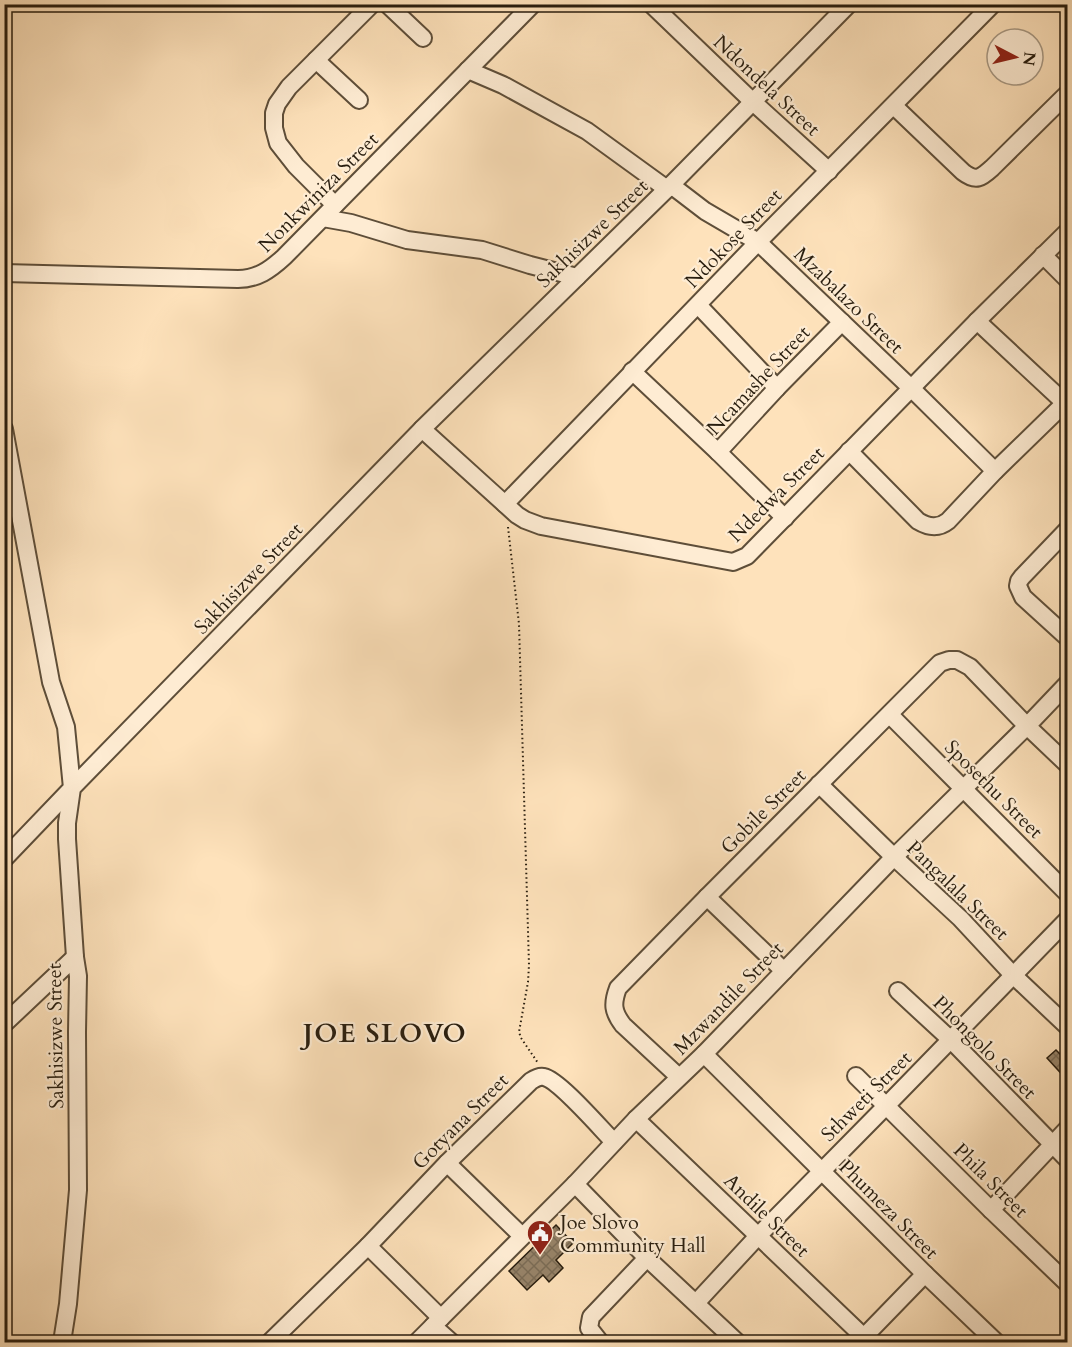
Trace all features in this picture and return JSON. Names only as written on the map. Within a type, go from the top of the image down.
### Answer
[{"type":"street","points":[[335,205],[296,166],[278,143],[274,128],[274,113],[289,87],[372,4]]},
{"type":"street","points":[[387,4],[423,38]]},
{"type":"street","name":"Ndondela Street","points":[[651,4],[829,171]]},
{"type":"street","name":"Sakhisizwe Street","points":[[62,1342],[68,1304],[78,1190],[76,1032],[78,976],[67,831],[72,788],[422,429],[669,187],[849,4]]},
{"type":"street","name":"Ndokose Street","points":[[505,504],[632,371],[993,4]]},
{"type":"street","name":"Nonkwiniza Street","points":[[4,273],[247,279],[259,276],[273,267],[335,205],[529,6]]},
{"type":"street","points":[[316,60],[359,100]]},
{"type":"street","name":"Mzabalazo Street","points":[[468,70],[503,85],[587,131],[705,211],[758,242],[995,471]]},
{"type":"street","points":[[894,106],[963,172],[977,178],[992,168],[1068,93]]},
{"type":"street","points":[[322,218],[351,223],[407,240],[482,250],[577,277]]},
{"type":"street","name":"Ndedwa Street","points":[[422,429],[525,520],[541,526],[733,562],[747,556],[976,321],[1068,231]]},
{"type":"street","points":[[1043,255],[1068,280]]},
{"type":"street","points":[[698,305],[777,388]]},
{"type":"street","points":[[849,451],[918,521],[925,526],[939,526],[943,525],[1066,403],[976,321]]},
{"type":"street","name":"Ncamashe Street","points":[[785,518],[718,452],[842,322]]},
{"type":"street","points":[[632,371],[718,452]]},
{"type":"street","points":[[4,429],[51,682],[66,727],[72,788],[4,860]]},
{"type":"street","points":[[1068,529],[1019,581],[1018,586],[1023,597],[1068,638]]},
{"type":"street","name":"Gobile Street","points":[[679,1077],[617,1017],[614,998],[618,988],[819,784],[940,663],[949,660],[957,660],[970,667],[1027,726]]},
{"type":"street","name":"Mzwandile Street","points":[[417,1342],[575,1184],[636,1119],[704,1054],[894,857],[1027,726],[1068,682]]},
{"type":"street","name":"Sposethu Street","points":[[890,715],[1068,894]]},
{"type":"street","points":[[1027,726],[1068,765]]},
{"type":"street","name":"Pangalala Street","points":[[819,784],[960,918],[1013,975],[1068,1027]]},
{"type":"street","points":[[707,897],[784,970]]},
{"type":"street","name":"Sthweti Street","points":[[696,1303],[758,1236],[1068,919]]},
{"type":"street","points":[[4,1024],[75,957]]},
{"type":"street","name":"Phongolo Street","points":[[898,991],[951,1040],[1068,1160]]},
{"type":"street","name":"Phumeza Street","points":[[704,1054],[996,1342]]},
{"type":"street","name":"Phila Street","points":[[856,1076],[1068,1284]]},
{"type":"street","points":[[544,1077],[559,1085],[614,1142]]},
{"type":"street","name":"Gotyana Street","points":[[270,1342],[531,1081],[544,1077]]},
{"type":"street","name":"Andile Street","points":[[636,1119],[864,1341]]},
{"type":"street","points":[[991,1210],[1068,1128]]},
{"type":"street","points":[[447,1163],[522,1236]]},
{"type":"street","points":[[575,1184],[647,1258],[737,1342]]},
{"type":"street","points":[[368,1245],[437,1322],[451,1342]]},
{"type":"street","points":[[600,1342],[590,1328],[591,1317],[647,1258]]},
{"type":"street","points":[[864,1341],[925,1274]]},
{"type":"path","points":[[508,527],[519,624],[529,965],[519,1032],[544,1077]]},
{"type":"building","points":[[1056,1050],[1068,1062],[1068,1081],[1047,1058]]},
{"type":"building","points":[[556,1225],[573,1243],[556,1260],[563,1268],[549,1282],[543,1275],[527,1290],[509,1271]]},
{"type":"place","name":"Joe Slovo Community Hall","points":[[540,1256]]},
{"type":"district","name":"JOE SLOVO","points":[[385,1033]]}]
